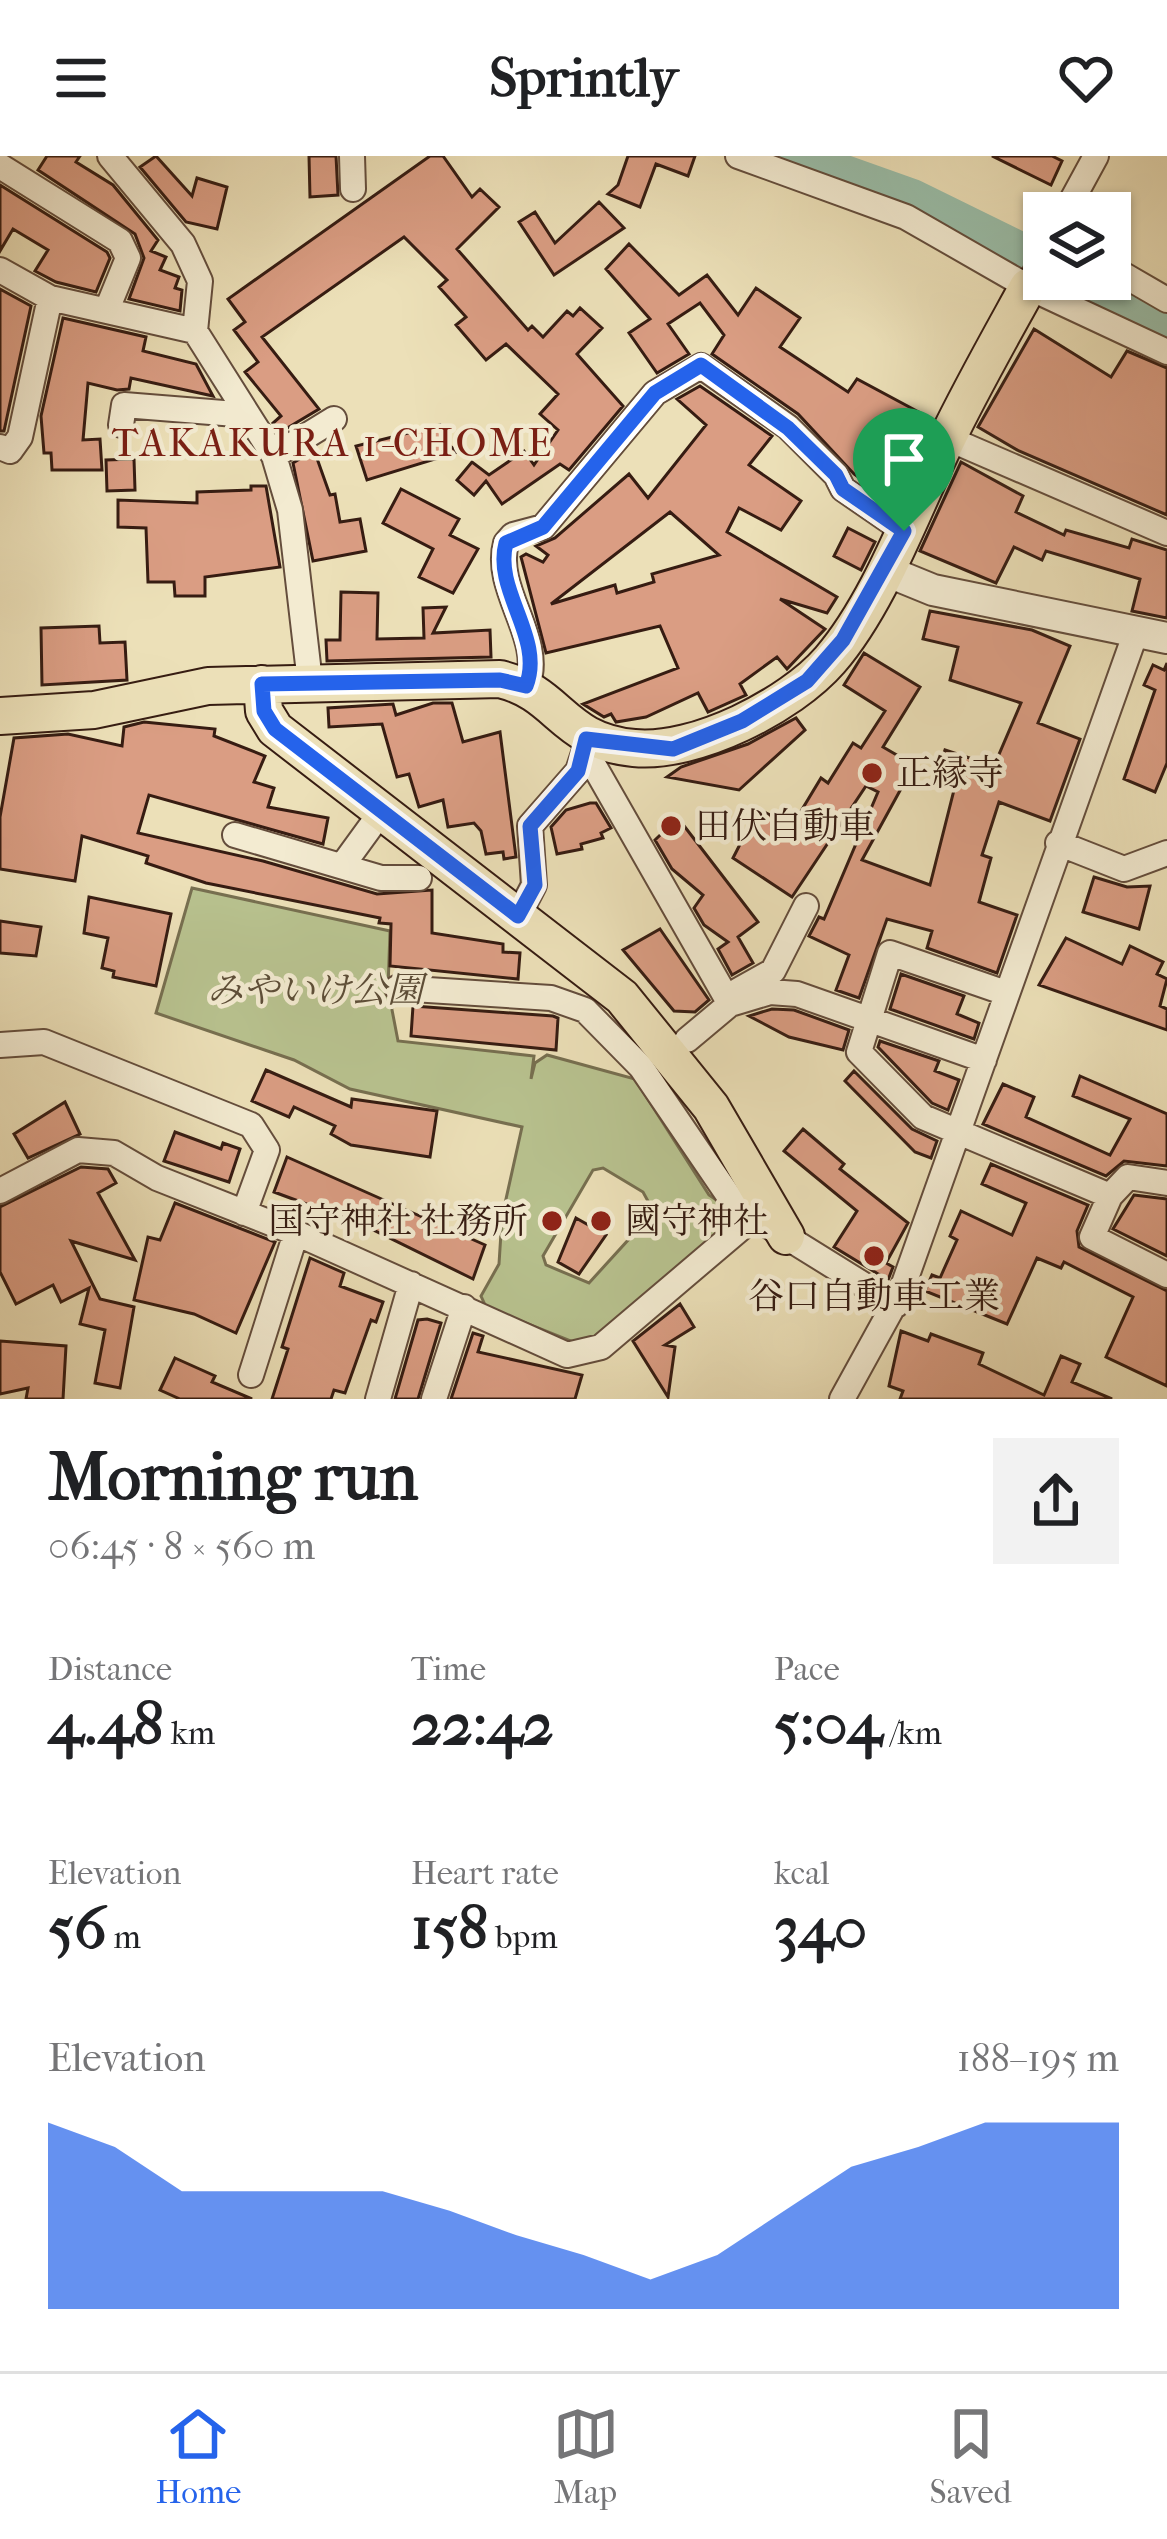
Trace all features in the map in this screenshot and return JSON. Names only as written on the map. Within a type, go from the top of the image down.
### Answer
[{"type":"main road","points":[[0,716],[94,710],[208,686],[479,679],[526,686],[586,744],[673,749],[742,721],[830,660],[884,570],[1023,295]]},
{"type":"main road","points":[[262,684],[264,711],[275,729],[622,997],[669,1049],[711,1107],[770,1227]]},
{"type":"street","points":[[110,156],[183,244],[200,281],[195,331],[274,456],[290,510],[310,682]]},
{"type":"street","points":[[352,156],[353,189]]},
{"type":"street","points":[[738,156],[1023,266]]},
{"type":"street","points":[[1076,192],[1096,156]]},
{"type":"street","points":[[0,166],[120,242],[128,258],[108,307]]},
{"type":"street","points":[[1,274],[50,298],[108,307],[195,331]]},
{"type":"street","points":[[1131,279],[1167,300]]},
{"type":"street","points":[[0,447],[10,451],[20,437],[50,298]]},
{"type":"street","points":[[1083,300],[1167,352]]},
{"type":"street","points":[[526,686],[532,671],[506,585],[506,543],[543,527],[655,393],[701,365],[788,428],[836,475],[843,489],[904,531]]},
{"type":"street","points":[[121,425],[124,406],[248,415]]},
{"type":"street","points":[[274,456],[334,418]]},
{"type":"street","points":[[947,438],[1167,533]]},
{"type":"street","points":[[884,570],[933,590],[1167,638]]},
{"type":"street","points":[[842,1399],[896,1305],[1136,632]]},
{"type":"street","points":[[518,916],[535,885],[530,826],[578,771],[586,744]]},
{"type":"street","points":[[586,744],[728,1000]]},
{"type":"street","points":[[342,866],[382,812]]},
{"type":"street","points":[[235,835],[381,878],[419,878]]},
{"type":"street","points":[[1058,844],[1124,869],[1167,853]]},
{"type":"street","points":[[687,1040],[728,1000],[773,971],[806,906]]},
{"type":"street","points":[[1006,993],[890,952],[859,1052],[923,1118],[1110,1196]]},
{"type":"street","points":[[397,988],[551,998],[585,1010],[648,1062],[719,1188],[770,1227],[896,1305]]},
{"type":"street","points":[[728,1000],[770,992],[797,994],[983,1060]]},
{"type":"street","points":[[0,1045],[44,1042],[251,1125],[266,1150],[244,1213]]},
{"type":"street","points":[[0,1191],[78,1150],[95,1148],[567,1355],[601,1348],[770,1227]]},
{"type":"street","points":[[1167,1183],[1128,1178],[1110,1196],[1092,1237],[1167,1275]]},
{"type":"street","points":[[251,1375],[296,1233]]},
{"type":"street","points":[[378,1399],[412,1284]]},
{"type":"street","points":[[434,1399],[464,1307]]},
{"type":"green space","name":"みやいけ公園","points":[[192,888],[390,931],[388,989],[398,1041],[534,1056],[531,1079],[535,1063],[547,1055],[635,1079],[709,1195],[734,1212],[708,1251],[667,1290],[578,1344],[486,1307],[481,1296],[499,1264],[502,1217],[522,1127],[350,1089],[294,1060],[156,1013]],"holes":[[[603,1168],[643,1192],[649,1203],[629,1239],[589,1283],[546,1265],[543,1256],[593,1170]]]},
{"type":"building","points":[[47,156],[80,156],[76,162],[113,185],[158,240],[151,251],[166,257],[160,270],[179,277],[175,288],[182,290],[180,311],[129,299],[144,258],[135,234],[38,170]]},
{"type":"building","points":[[156,156],[192,196],[197,178],[227,187],[217,229],[186,222],[140,167]]},
{"type":"building","points":[[309,156],[336,156],[338,195],[310,197]]},
{"type":"building","points":[[430,156],[443,156],[472,197],[480,189],[499,207],[457,249],[528,330],[532,326],[543,337],[567,311],[573,316],[580,308],[602,328],[577,354],[623,406],[569,470],[560,464],[502,504],[486,481],[474,495],[457,480],[472,462],[489,475],[524,451],[534,465],[558,430],[540,414],[558,394],[506,344],[486,360],[456,325],[466,317],[439,287],[447,280],[404,237],[262,337],[319,409],[279,433],[273,423],[281,416],[245,372],[258,362],[234,330],[245,322],[228,299]]},
{"type":"building","points":[[628,156],[695,156],[688,176],[656,164],[640,207],[608,194],[618,185]]},
{"type":"building","points":[[992,156],[1052,156],[1062,161],[1051,185]]},
{"type":"building","points":[[0,185],[107,252],[110,258],[96,292],[35,271],[48,250],[13,229],[0,251]]},
{"type":"building","points":[[599,202],[624,228],[554,275],[519,222],[535,212],[555,243]]},
{"type":"building","points":[[629,244],[679,295],[707,275],[738,315],[756,288],[800,318],[780,347],[848,392],[857,379],[928,417],[902,460],[910,465],[893,503],[854,474],[798,414],[712,354],[724,335],[700,303],[668,324],[689,354],[657,373],[629,333],[650,319],[606,269]]},
{"type":"building","points":[[0,289],[31,306],[4,431],[0,431]]},
{"type":"building","points":[[63,318],[146,337],[143,351],[196,364],[213,396],[131,378],[129,389],[88,383],[83,440],[100,439],[102,470],[52,470],[51,453],[44,453],[41,416]]},
{"type":"building","points":[[1034,329],[1111,377],[1127,351],[1167,368],[1167,515],[1019,451],[978,427]]},
{"type":"building","points":[[700,386],[772,436],[749,465],[801,501],[781,530],[739,508],[727,532],[837,597],[827,613],[780,599],[825,629],[787,669],[777,657],[740,684],[746,695],[708,712],[698,693],[646,717],[616,722],[611,714],[604,717],[583,704],[678,668],[660,626],[546,653],[521,557],[526,554],[543,562],[548,555],[536,546],[555,538],[629,474],[648,498],[706,425],[677,399]],"holes":[[[670,512],[719,555],[652,574],[654,582],[617,593],[615,585],[551,604]]]},
{"type":"building","points":[[440,425],[446,443],[458,452],[367,480],[356,446]]},
{"type":"building","points":[[314,450],[330,495],[335,494],[340,522],[360,519],[366,551],[313,561],[293,463]]},
{"type":"building","points":[[134,459],[135,490],[107,491],[106,460]]},
{"type":"building","points":[[961,462],[1023,496],[1016,512],[1064,535],[1066,530],[1129,548],[1132,539],[1167,550],[1167,618],[1132,611],[1140,579],[1046,551],[1042,560],[1014,547],[996,583],[920,551]]},
{"type":"building","points":[[251,486],[266,486],[280,567],[205,577],[205,596],[175,596],[174,582],[148,582],[146,528],[118,527],[118,500],[197,503],[197,492],[251,490]]},
{"type":"building","points":[[401,489],[459,519],[450,535],[478,549],[453,593],[419,577],[433,549],[383,523]]},
{"type":"building","points":[[848,528],[875,542],[861,570],[834,556]]},
{"type":"building","points":[[341,592],[378,593],[377,639],[424,638],[423,608],[446,607],[433,633],[490,630],[491,657],[327,661],[326,640],[340,640]]},
{"type":"building","points":[[930,611],[1032,630],[1070,646],[1038,723],[1080,739],[1050,821],[999,802],[982,855],[991,858],[979,902],[1017,915],[997,973],[927,948],[932,931],[887,919],[859,998],[836,990],[849,955],[809,936],[819,917],[824,919],[878,792],[866,786],[792,897],[733,858],[758,809],[792,826],[821,778],[828,783],[853,743],[861,748],[885,711],[844,685],[864,653],[920,687],[883,747],[914,765],[862,860],[930,885],[955,786],[935,780],[945,750],[994,766],[1021,703],[950,680],[958,647],[923,639]]},
{"type":"building","points":[[99,626],[100,643],[125,642],[127,680],[42,685],[41,628]]},
{"type":"building","points":[[1167,663],[1167,763],[1155,792],[1124,779],[1155,690],[1144,685],[1153,665],[1164,670]]},
{"type":"building","points":[[433,703],[452,703],[463,742],[500,732],[516,857],[504,859],[503,852],[486,854],[481,831],[474,823],[448,827],[443,800],[419,807],[409,774],[397,777],[382,724],[329,727],[328,708],[393,704],[396,715]]},
{"type":"building","points":[[796,718],[805,730],[739,790],[667,777],[681,767],[748,744]]},
{"type":"building","points":[[144,722],[215,729],[214,736],[265,756],[254,782],[274,788],[268,807],[328,818],[323,844],[149,795],[138,833],[263,861],[377,894],[432,890],[432,933],[503,944],[503,952],[520,953],[518,979],[390,966],[391,924],[379,923],[380,918],[206,883],[146,863],[148,856],[82,836],[75,881],[0,869],[0,817],[14,738],[68,734],[122,746],[124,727]]},
{"type":"building","points":[[596,803],[611,828],[601,833],[603,838],[581,844],[582,849],[557,854],[551,827],[566,810]]},
{"type":"building","points":[[678,818],[758,922],[738,937],[753,963],[732,975],[718,949],[728,942],[704,925],[694,908],[703,895],[672,869],[655,840]]},
{"type":"building","points":[[1094,877],[1127,887],[1150,886],[1139,929],[1083,912]]},
{"type":"building","points":[[89,897],[171,914],[156,986],[113,977],[114,971],[102,968],[108,938],[84,933]]},
{"type":"building","points":[[0,921],[41,927],[36,956],[0,953]]},
{"type":"building","points":[[660,929],[709,1000],[695,1012],[674,1011],[623,950]]},
{"type":"building","points":[[1066,938],[1122,964],[1130,946],[1163,962],[1157,974],[1167,979],[1160,1006],[1167,1009],[1167,1030],[1039,985]]},
{"type":"building","points":[[901,974],[964,996],[957,1014],[979,1023],[974,1039],[890,1009]]},
{"type":"building","points":[[413,1006],[553,1016],[558,1018],[556,1050],[411,1036]]},
{"type":"building","points":[[772,1009],[794,1010],[849,1030],[843,1050],[789,1037],[749,1016]]},
{"type":"building","points":[[880,1041],[939,1061],[935,1071],[959,1080],[948,1110],[932,1103],[878,1047]]},
{"type":"building","points":[[266,1070],[351,1107],[352,1099],[437,1111],[430,1157],[351,1145],[331,1134],[335,1126],[294,1107],[289,1117],[252,1101]]},
{"type":"building","points":[[854,1071],[912,1129],[937,1141],[931,1158],[915,1152],[845,1081]]},
{"type":"building","points":[[1080,1076],[1167,1114],[1167,1166],[1124,1161],[1106,1176],[983,1124],[1003,1084],[1034,1097],[1026,1117],[1110,1155],[1130,1119],[1073,1096]]},
{"type":"building","points":[[65,1102],[80,1134],[28,1158],[14,1134]]},
{"type":"building","points":[[803,1129],[844,1164],[840,1169],[908,1223],[886,1263],[893,1267],[888,1280],[834,1247],[857,1211],[784,1151]]},
{"type":"building","points":[[175,1132],[221,1149],[223,1143],[240,1149],[229,1182],[164,1161]]},
{"type":"building","points":[[287,1157],[485,1245],[473,1279],[363,1225],[274,1192]]},
{"type":"building","points":[[991,1164],[1088,1205],[1077,1231],[1079,1247],[1167,1291],[1167,1386],[1106,1357],[1133,1297],[1064,1262],[1061,1268],[1037,1258],[1007,1324],[925,1291],[932,1275],[940,1278],[957,1240],[950,1236],[961,1211],[1012,1235],[1026,1203],[982,1184]]},
{"type":"building","points":[[81,1167],[108,1169],[116,1183],[98,1193],[135,1260],[71,1241],[100,1299],[134,1307],[120,1388],[95,1383],[105,1330],[80,1324],[89,1288],[61,1302],[53,1285],[16,1304],[0,1272],[0,1207]]},
{"type":"building","points":[[1134,1195],[1167,1199],[1167,1256],[1113,1229]]},
{"type":"building","points":[[175,1203],[275,1242],[236,1333],[194,1314],[134,1300],[148,1237],[160,1240]]},
{"type":"building","points":[[576,1218],[606,1235],[579,1274],[558,1262]]},
{"type":"building","points":[[310,1258],[344,1273],[340,1286],[383,1302],[376,1322],[371,1320],[345,1393],[334,1390],[331,1399],[272,1399],[288,1349],[282,1347]]},
{"type":"building","points":[[680,1304],[694,1327],[665,1345],[675,1347],[668,1397],[633,1341]]},
{"type":"building","points":[[418,1320],[441,1323],[418,1399],[395,1399]]},
{"type":"building","points":[[901,1331],[928,1341],[931,1334],[983,1353],[979,1364],[1044,1395],[1061,1356],[1080,1364],[1072,1382],[1112,1399],[900,1399],[903,1391],[889,1386]]},
{"type":"building","points":[[473,1333],[483,1336],[478,1352],[582,1375],[575,1399],[451,1399]]},
{"type":"building","points":[[0,1341],[66,1346],[63,1399],[26,1399],[28,1388],[0,1394]]},
{"type":"building","points":[[175,1358],[215,1376],[212,1382],[252,1399],[180,1399],[160,1390]]},
{"type":"waterway","points":[[788,156],[912,200],[1023,255]]},
{"type":"waterway","points":[[1113,300],[1167,328]]},
{"type":"place","name":"正縁寺","points":[[872,773]]},
{"type":"place","name":"田伏自動車","points":[[671,826]]},
{"type":"place","name":"国守神社 社務所","points":[[552,1221]]},
{"type":"place","name":"國守神社","points":[[601,1221]]},
{"type":"place","name":"谷口自動車工業","points":[[874,1256]]},
{"type":"district","name":"TAKAKURA 1-CHOME","points":[[333,443]]},
{"type":"route","points":[[701,365],[788,428],[836,475],[843,489],[904,531],[843,640],[807,681],[742,721],[673,749],[586,739],[578,771],[530,826],[535,885],[518,916],[275,729],[264,711],[262,684],[374,679],[500,680],[526,686],[532,671],[520,618],[506,585],[502,556],[506,543],[513,536],[543,527],[655,393],[701,365]]}]
